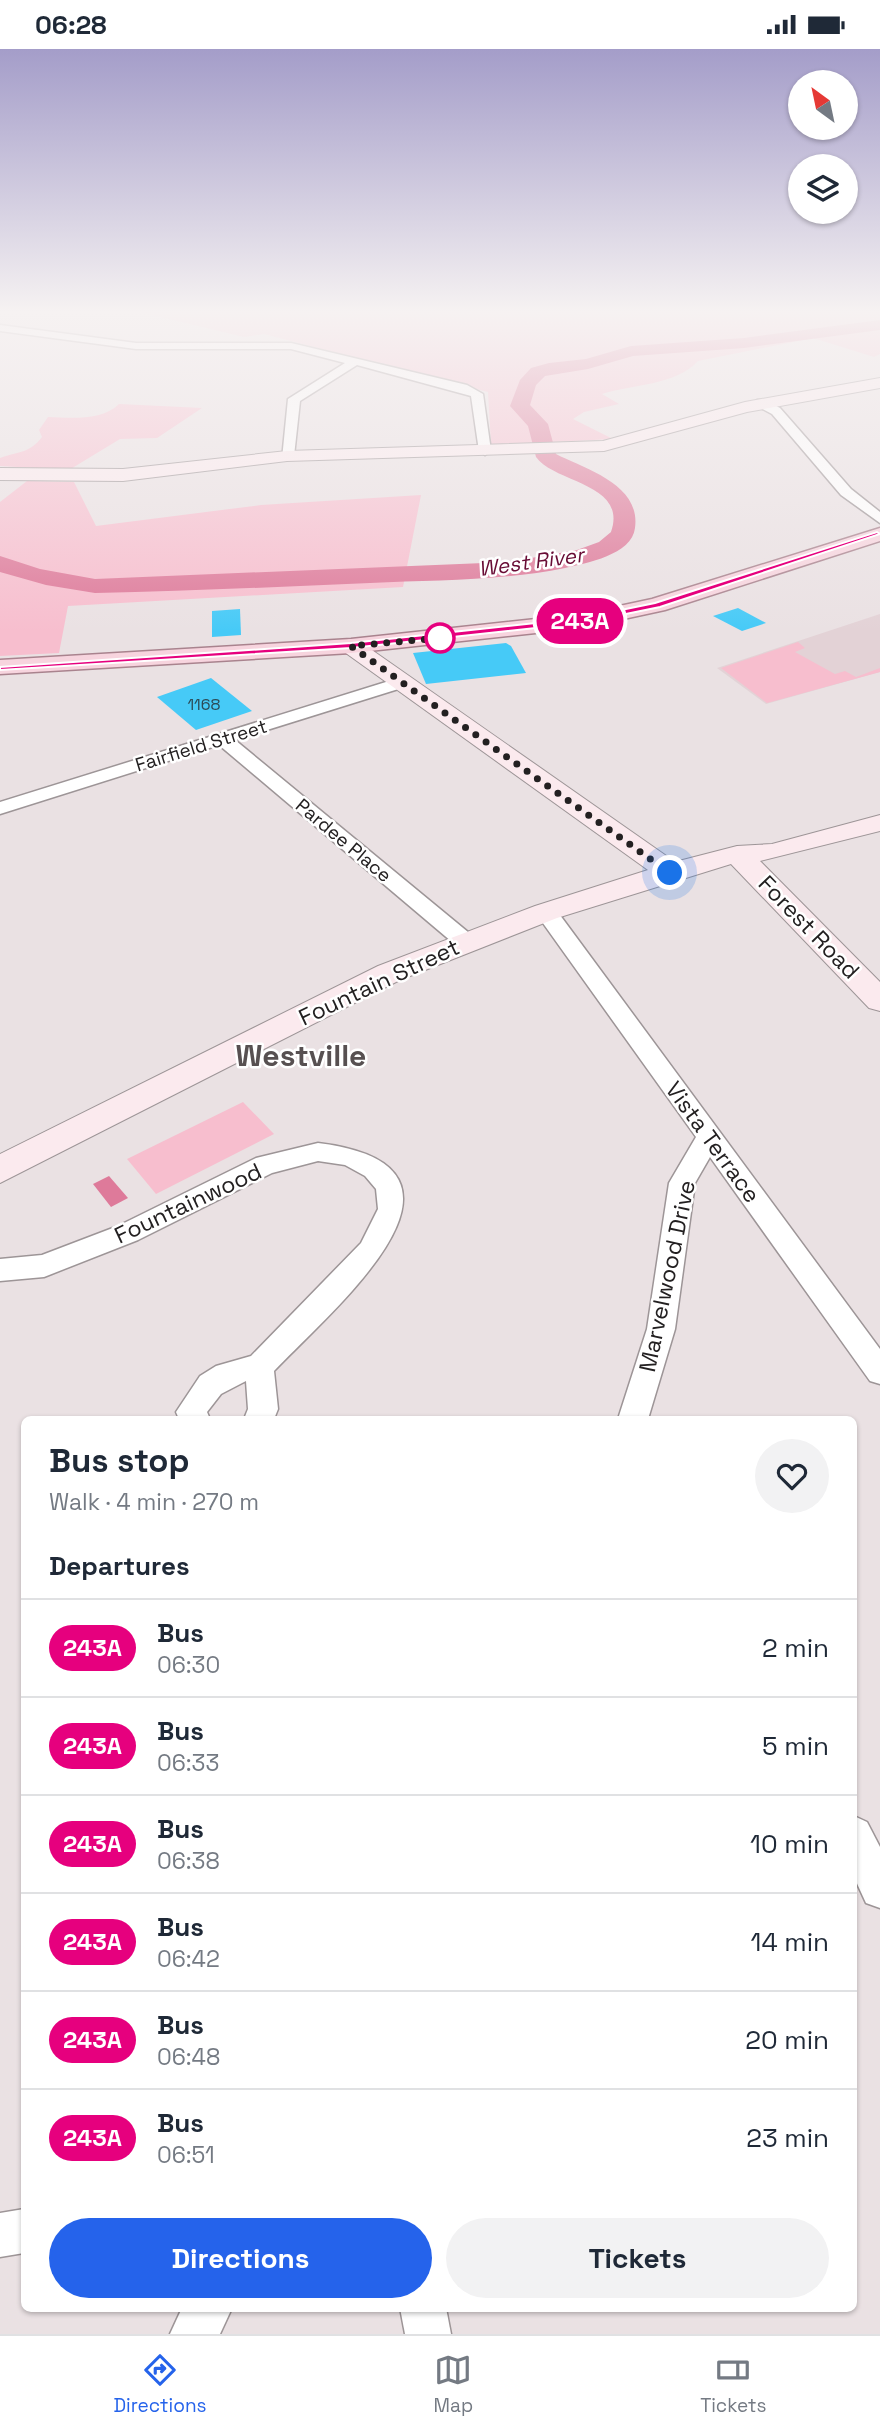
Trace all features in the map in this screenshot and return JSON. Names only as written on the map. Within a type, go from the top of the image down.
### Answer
[{"type":"main road","points":[[0,474],[123,475],[287,456],[572,448],[620,443],[706,419]]},
{"type":"main road","points":[[0,667],[351,646],[501,632],[633,611],[879,532]]},
{"type":"main road","points":[[351,646],[670,873]]},
{"type":"main road","name":"Fountain Street","points":[[737,854],[759,840],[880,807]]},
{"type":"main road","name":"Fountain Street","points":[[737,854],[773,852],[880,823]]},
{"type":"main road","name":"Forest Road","points":[[737,854],[880,1002]]},
{"type":"main road","name":"Fountain Street","points":[[0,1170],[389,972],[546,912],[670,873]]},
{"type":"street","points":[[287,456],[292,419]]},
{"type":"street","points":[[482,419],[485,451]]},
{"type":"street","points":[[783,419],[879,532]]},
{"type":"street","name":"Fairfield Street","points":[[0,808],[402,682]]},
{"type":"street","name":"Pardee Place","points":[[222,739],[466,941]]},
{"type":"street","name":"Fountain Street","points":[[670,873],[737,854]]},
{"type":"street","name":"Vista Terrace","points":[[546,912],[880,1372]]},
{"type":"street","name":"Marvelwood Drive","points":[[639,1414],[661,1329],[682,1183],[709,1136]]},
{"type":"street","name":"Fountainwood","points":[[0,1270],[44,1266],[116,1238],[265,1165],[318,1152],[350,1156],[374,1169],[389,1187],[391,1209],[372,1250],[259,1367]]},
{"type":"street","points":[[193,1416],[191,1412],[202,1391],[233,1369],[259,1367],[263,1409],[260,1416]]},
{"type":"street","points":[[857,1841],[880,1889]]},
{"type":"street","points":[[0,2235],[21,2232]]},
{"type":"street","points":[[193,2334],[207,2312]]},
{"type":"street","points":[[424,2312],[428,2334]]},
{"type":"shaded area","points":[[47,419],[186,419],[157,438],[120,439],[69,470],[0,466],[0,458],[24,451],[38,442],[42,437],[39,430]]},
{"type":"shaded area","points":[[490,419],[574,419],[613,439],[494,445],[491,444]]},
{"type":"shaded area","points":[[27,481],[74,482],[96,526],[261,505],[421,495],[403,587],[68,606],[59,653],[0,656],[0,502]]},
{"type":"shaded area","points":[[880,614],[880,672],[766,704],[717,668]]},
{"type":"shaded area","points":[[798,642],[805,648],[795,652],[835,674],[845,671],[856,677],[880,668],[880,672],[767,703],[721,668]]},
{"type":"shaded area","points":[[243,1102],[274,1134],[156,1194],[127,1159]]},
{"type":"shaded area","points":[[109,1176],[128,1198],[111,1207],[93,1184]]},
{"type":"building","points":[[738,608],[766,623],[742,631],[713,616]]},
{"type":"building","points":[[240,609],[241,635],[212,637],[212,611]]},
{"type":"building","points":[[506,643],[511,646],[526,673],[426,684],[413,653]]},
{"type":"building","points":[[211,678],[252,711],[196,730],[157,697]]},
{"type":"waterway","name":"West River","points":[[0,563],[35,575],[95,586],[508,569],[557,562],[607,547],[622,534],[624,527],[617,499],[596,481],[546,457],[538,424],[533,419]]},
{"type":"bus line","name":"243A","points":[[0,667],[351,646],[501,632],[582,621],[657,605],[880,534]]},
{"type":"district","name":"Westville","points":[[301,1056]]},
{"type":"route","points":[[440,638],[451,637],[351,646],[670,873]]}]
